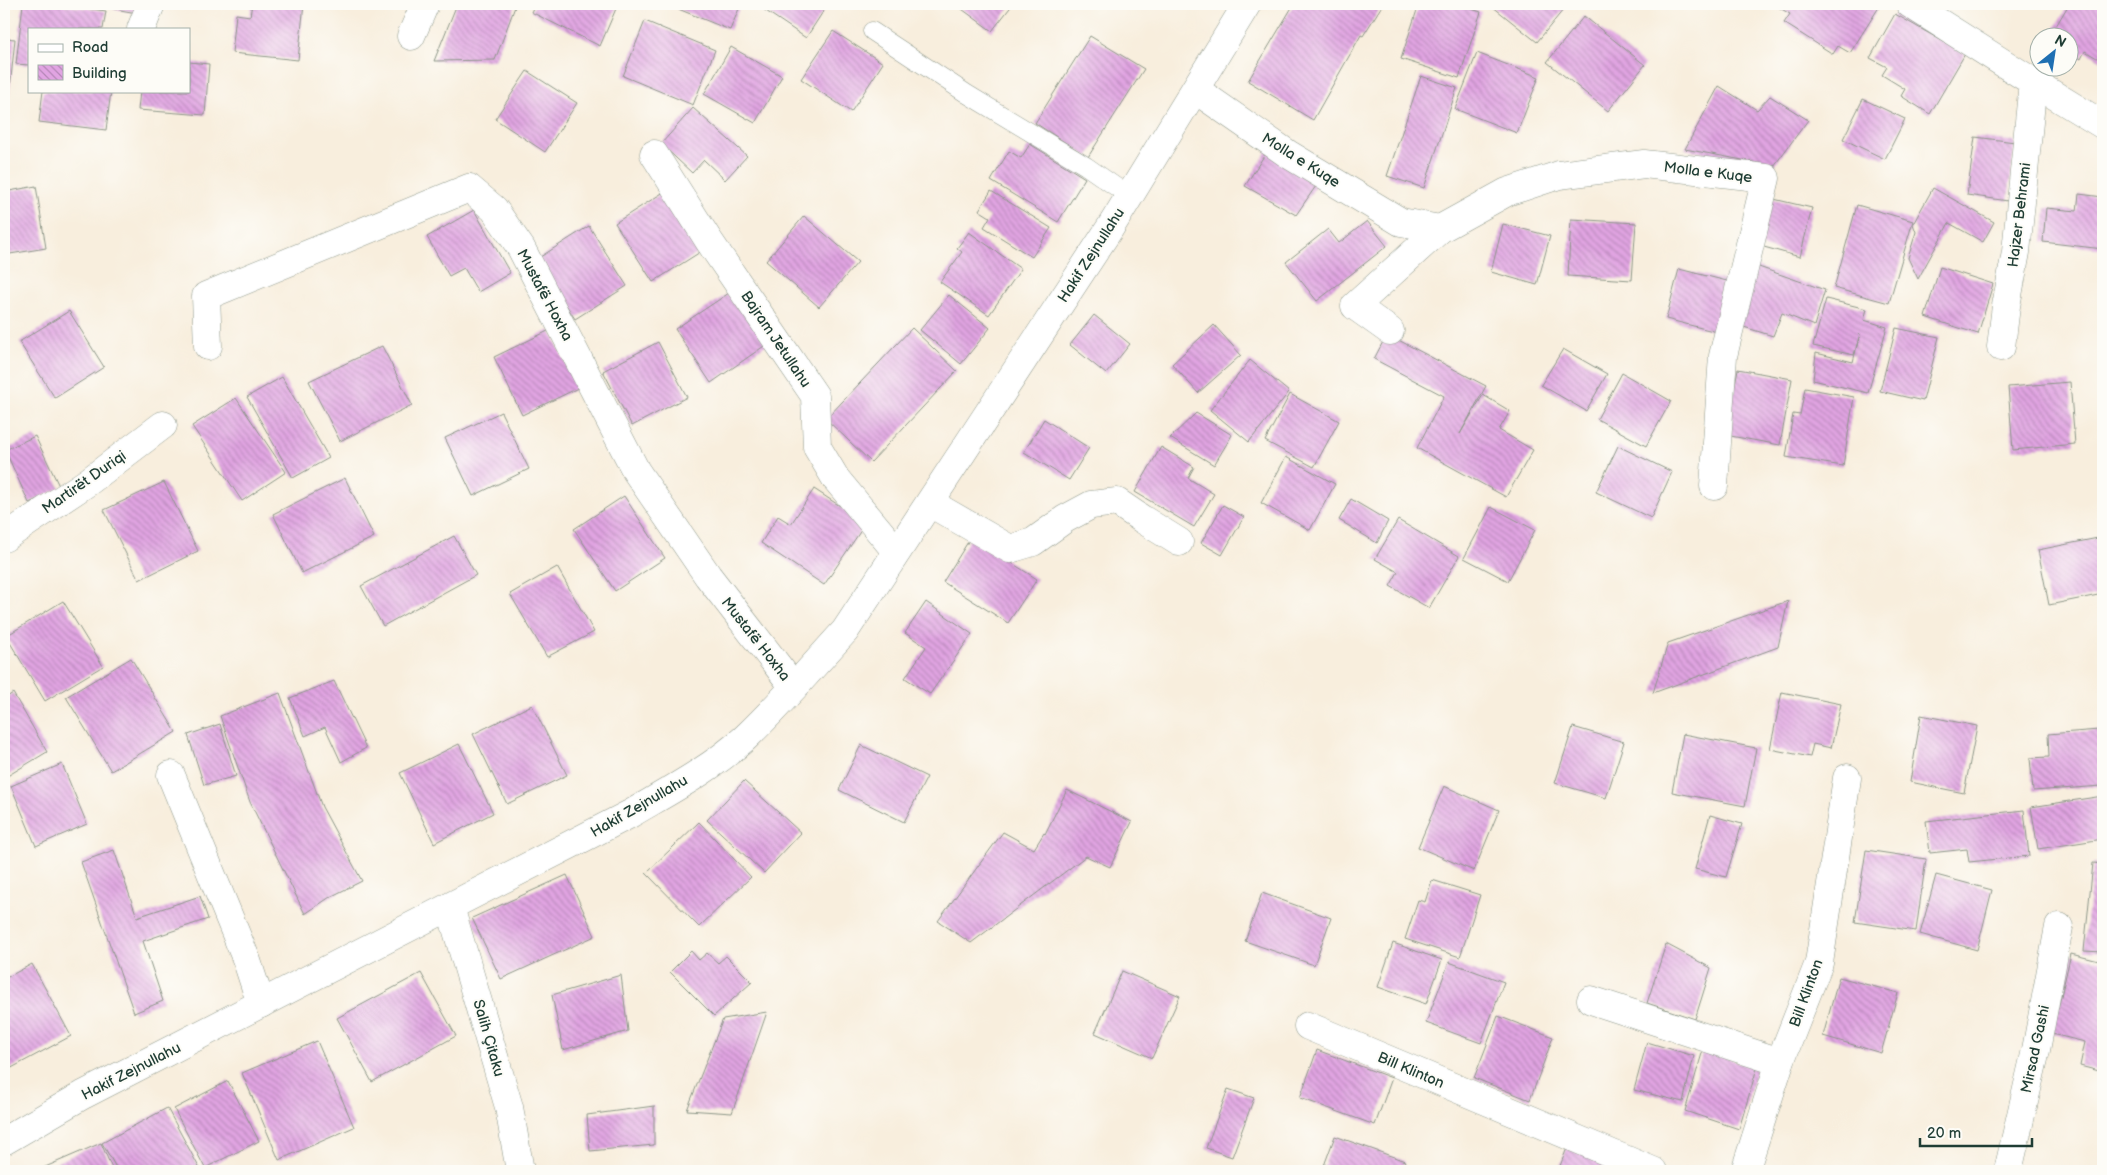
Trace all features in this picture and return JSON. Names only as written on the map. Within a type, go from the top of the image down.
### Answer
[{"type":"street","points":[[140,28],[151,4]]},
{"type":"street","points":[[412,36],[425,4]]},
{"type":"street","name":"Hakif Zejnullahu","points":[[4,1141],[83,1095],[630,814],[710,765],[744,738],[794,687],[844,631],[1110,228],[1247,4]]},
{"type":"street","points":[[1910,4],[2103,125]]},
{"type":"street","name":"Hajzer Behrami","points":[[2001,347],[2016,252],[2033,82]]},
{"type":"street","name":"Molla e Kuqe","points":[[1196,90],[1288,154],[1401,222],[1440,229]]},
{"type":"street","name":"Bajram Jetullahu","points":[[654,154],[709,241],[815,396],[817,447],[836,479],[896,551]]},
{"type":"street","name":"Molla e Kuqe","points":[[1390,331],[1355,306],[1440,229],[1507,192],[1559,175],[1644,164],[1766,178],[1723,356],[1714,486]]},
{"type":"street","name":"Mustafë Hoxha","points":[[208,346],[206,296],[469,188],[494,209],[521,248],[636,471],[708,576],[794,687]]},
{"type":"street","name":"Martirët Duriqi","points":[[4,538],[88,482],[163,426]]},
{"type":"street","points":[[930,503],[1010,549],[1033,542],[1065,519],[1091,504],[1117,502],[1179,542]]},
{"type":"street","points":[[171,775],[247,961],[261,1004]]},
{"type":"street","name":"Bill Klinton","points":[[1746,1171],[1780,1062],[1819,963],[1847,778]]},
{"type":"street","name":"Salih Çitaku","points":[[450,907],[509,1107],[520,1171]]},
{"type":"street","name":"Mirsad Gashi","points":[[2008,1171],[2036,1050],[2059,927]]},
{"type":"street","points":[[1592,1000],[1780,1062]]},
{"type":"street","name":"Bill Klinton","points":[[1308,1026],[1653,1171]]},
{"type":"lane","points":[[872,32],[967,94],[1086,166],[1129,196]]},
{"type":"building","points":[[23,4],[55,4],[106,11],[103,28],[28,28],[28,65],[16,64]]},
{"type":"building","points":[[88,4],[143,4],[142,14]]},
{"type":"building","points":[[252,4],[304,4],[298,60],[232,53],[236,14],[250,16]]},
{"type":"building","points":[[457,4],[516,4],[495,60],[434,61]]},
{"type":"building","points":[[535,4],[618,4],[600,46],[531,12]]},
{"type":"building","points":[[666,4],[741,4],[730,30]]},
{"type":"building","points":[[758,4],[828,4],[806,38]]},
{"type":"building","points":[[955,4],[1013,4],[992,31]]},
{"type":"building","points":[[1294,4],[1383,4],[1363,36],[1361,35],[1313,120],[1248,81]]},
{"type":"building","points":[[1419,4],[1455,4],[1481,12],[1459,78],[1401,59]]},
{"type":"building","points":[[1493,4],[1568,4],[1537,42],[1492,6]]},
{"type":"building","points":[[1773,4],[1881,4],[1850,53],[1838,46],[1833,54],[1784,23],[1790,14]]},
{"type":"building","points":[[2069,4],[2103,4],[2102,61],[2085,51],[2080,58],[2080,28],[2055,28]]},
{"type":"building","points":[[1895,14],[1965,54],[1930,114],[1901,96],[1905,89],[1882,75],[1887,67],[1870,58]]},
{"type":"building","points":[[1584,16],[1645,65],[1608,111],[1547,62]]},
{"type":"building","points":[[645,21],[715,50],[693,105],[623,76]]},
{"type":"building","points":[[833,31],[883,63],[851,112],[801,79]]},
{"type":"building","points":[[1090,36],[1144,69],[1088,157],[1035,123]]},
{"type":"building","points":[[4,38],[15,39],[6,127],[4,127]]},
{"type":"building","points":[[731,47],[782,76],[755,123],[704,94]]},
{"type":"building","points":[[1477,53],[1539,77],[1517,133],[1455,109]]},
{"type":"building","points":[[190,62],[209,64],[205,115],[138,110],[140,92],[190,92]]},
{"type":"building","points":[[527,71],[577,103],[545,152],[495,119]]},
{"type":"building","points":[[1421,76],[1457,88],[1424,188],[1387,176]]},
{"type":"building","points":[[1719,86],[1757,110],[1770,96],[1808,120],[1774,166],[1685,149]]},
{"type":"building","points":[[43,92],[111,92],[106,130],[39,122]]},
{"type":"building","points":[[1863,99],[1905,119],[1885,159],[1843,139]]},
{"type":"building","points":[[693,108],[747,156],[725,180],[704,160],[692,173],[661,144]]},
{"type":"building","points":[[1975,137],[2015,142],[2008,201],[1967,195]]},
{"type":"building","points":[[1030,144],[1085,178],[1058,222],[991,181],[1009,151],[1021,158]]},
{"type":"building","points":[[1267,151],[1316,186],[1296,215],[1245,186]]},
{"type":"building","points":[[36,186],[46,248],[4,255],[4,192]]},
{"type":"building","points":[[1933,188],[1994,222],[1983,242],[1949,223],[1918,279],[1908,258],[1916,232],[1913,224]]},
{"type":"building","points":[[667,190],[705,249],[653,282],[615,223]]},
{"type":"building","points":[[991,191],[1051,228],[1032,257],[984,227],[990,217],[979,210]]},
{"type":"building","points":[[2079,194],[2103,197],[2103,249],[2043,242],[2046,208],[2077,211]]},
{"type":"building","points":[[1765,197],[1812,208],[1800,257],[1753,244]]},
{"type":"building","points":[[1857,205],[1913,221],[1889,303],[1834,288]]},
{"type":"building","points":[[474,210],[510,273],[478,292],[464,268],[449,276],[427,237]]},
{"type":"building","points":[[804,216],[858,262],[819,307],[766,261]]},
{"type":"building","points":[[1571,219],[1636,223],[1632,280],[1568,276]]},
{"type":"building","points":[[1367,221],[1387,246],[1317,301],[1286,262],[1328,229],[1339,243]]},
{"type":"building","points":[[1503,224],[1550,236],[1537,285],[1491,272]]},
{"type":"building","points":[[589,226],[627,286],[575,319],[537,259]]},
{"type":"building","points":[[969,232],[1021,269],[989,315],[940,282],[962,252],[957,248]]},
{"type":"building","points":[[1753,265],[1825,290],[1814,326],[1782,313],[1773,336],[1734,324]]},
{"type":"building","points":[[1940,267],[1993,284],[1978,334],[1925,317]]},
{"type":"building","points":[[1679,269],[1731,282],[1717,332],[1666,319]]},
{"type":"building","points":[[732,291],[767,344],[711,383],[675,329]]},
{"type":"building","points":[[949,295],[990,328],[961,364],[920,330]]},
{"type":"building","points":[[1826,299],[1867,309],[1864,320],[1887,327],[1868,393],[1813,380],[1816,353],[1853,362],[1860,334],[1854,355],[1813,346]]},
{"type":"building","points":[[69,311],[104,367],[55,398],[19,342]]},
{"type":"building","points":[[1094,315],[1130,344],[1106,374],[1070,345]]},
{"type":"building","points":[[1214,325],[1241,355],[1198,393],[1172,364]]},
{"type":"building","points":[[912,328],[957,371],[871,462],[826,419]]},
{"type":"building","points":[[1896,328],[1939,337],[1923,401],[1880,391]]},
{"type":"building","points":[[550,330],[578,388],[522,415],[494,357]]},
{"type":"building","points":[[1387,334],[1486,386],[1460,434],[1483,395],[1510,411],[1499,430],[1533,450],[1506,497],[1417,448],[1444,396],[1374,359]]},
{"type":"building","points":[[658,342],[687,397],[632,426],[603,371]]},
{"type":"building","points":[[382,346],[412,405],[340,441],[309,381]]},
{"type":"building","points":[[1563,349],[1607,374],[1586,411],[1541,385]]},
{"type":"building","points":[[1250,360],[1289,392],[1249,442],[1210,410]]},
{"type":"building","points":[[1738,369],[1792,379],[1780,445],[1725,435]]},
{"type":"building","points":[[1622,373],[1671,401],[1646,446],[1597,419]]},
{"type":"building","points":[[282,377],[329,458],[293,478],[247,397]]},
{"type":"building","points":[[2070,382],[2075,444],[2013,450],[2008,387]]},
{"type":"building","points":[[1805,388],[1854,397],[1843,466],[1786,457],[1793,414],[1800,415]]},
{"type":"building","points":[[1290,394],[1339,421],[1314,467],[1265,441]]},
{"type":"building","points":[[236,398],[286,472],[242,501],[192,426]]},
{"type":"building","points":[[501,412],[529,469],[473,496],[445,438]]},
{"type":"building","points":[[1196,413],[1232,435],[1214,465],[1170,438]]},
{"type":"building","points":[[1044,419],[1089,448],[1069,480],[1024,452]]},
{"type":"building","points":[[35,436],[60,488],[29,503],[5,450]]},
{"type":"building","points":[[1618,446],[1672,472],[1651,518],[1596,492]]},
{"type":"building","points":[[1161,447],[1194,467],[1188,478],[1214,494],[1194,527],[1135,492]]},
{"type":"building","points":[[1286,457],[1335,484],[1310,530],[1261,503]]},
{"type":"building","points":[[345,478],[374,537],[302,573],[273,514]]},
{"type":"building","points":[[164,482],[198,551],[139,580],[104,510]]},
{"type":"building","points":[[814,489],[866,523],[824,585],[761,543],[778,516],[791,524]]},
{"type":"building","points":[[624,496],[665,558],[615,591],[574,529]]},
{"type":"building","points":[[1351,499],[1388,521],[1377,543],[1339,520]]},
{"type":"building","points":[[1223,505],[1244,517],[1222,555],[1201,543]]},
{"type":"building","points":[[1491,507],[1535,530],[1508,581],[1464,558]]},
{"type":"building","points":[[1398,520],[1459,556],[1429,608],[1390,586],[1398,572],[1375,559]]},
{"type":"building","points":[[454,536],[476,575],[383,626],[361,586]]},
{"type":"building","points":[[971,537],[1037,579],[1008,623],[943,582]]},
{"type":"building","points":[[2103,537],[2103,594],[2049,605],[2038,550]]},
{"type":"building","points":[[557,567],[594,632],[547,657],[510,594]]},
{"type":"building","points":[[63,601],[103,666],[45,701],[6,636]]},
{"type":"building","points":[[1788,601],[1778,647],[1653,693],[1668,643]]},
{"type":"building","points":[[926,602],[972,634],[930,694],[905,678],[926,647],[905,633]]},
{"type":"building","points":[[131,658],[176,732],[111,771],[66,697]]},
{"type":"building","points":[[334,681],[366,748],[341,762],[325,727],[305,736],[290,698]]},
{"type":"building","points":[[1782,692],[1841,704],[1831,748],[1813,744],[1810,757],[1770,749]]},
{"type":"building","points":[[13,693],[47,752],[4,778],[4,699]]},
{"type":"building","points":[[280,693],[322,807],[362,881],[330,897],[305,914],[250,802],[220,716]]},
{"type":"building","points":[[532,705],[567,775],[507,804],[473,734]]},
{"type":"building","points":[[1921,715],[1977,726],[1964,793],[1910,782]]},
{"type":"building","points":[[220,724],[236,776],[204,785],[188,735]]},
{"type":"building","points":[[1573,727],[1624,742],[1606,798],[1555,783]]},
{"type":"building","points":[[2099,730],[2102,786],[2033,791],[2030,758],[2049,757],[2048,734]]},
{"type":"building","points":[[1683,734],[1756,748],[1745,806],[1672,792]]},
{"type":"building","points":[[459,744],[493,813],[434,843],[400,773]]},
{"type":"building","points":[[861,745],[927,777],[904,822],[839,790]]},
{"type":"building","points":[[62,764],[87,824],[36,846],[11,786]]},
{"type":"building","points":[[744,781],[801,833],[764,873],[707,820]]},
{"type":"building","points":[[1444,786],[1499,810],[1474,871],[1418,847]]},
{"type":"building","points":[[1067,790],[1132,822],[1110,867],[1086,856],[971,943],[938,921],[1003,832],[1034,849],[1045,834]]},
{"type":"building","points":[[2103,796],[2103,839],[2038,849],[2031,807]]},
{"type":"building","points":[[2024,810],[2029,856],[1969,862],[1967,849],[1930,853],[1926,821]]},
{"type":"building","points":[[1710,815],[1742,824],[1726,877],[1695,869]]},
{"type":"building","points":[[699,822],[751,877],[699,927],[646,873]]},
{"type":"building","points":[[114,850],[137,917],[200,896],[208,919],[143,941],[163,1001],[134,1013],[81,862]]},
{"type":"building","points":[[1866,850],[1926,859],[1916,931],[1855,922]]},
{"type":"building","points":[[2093,863],[2103,864],[2103,952],[2084,951]]},
{"type":"building","points":[[567,875],[595,936],[501,979],[472,918]]},
{"type":"building","points":[[1936,875],[1992,890],[1977,950],[1920,934]]},
{"type":"building","points":[[1432,880],[1480,895],[1460,957],[1405,939],[1418,900],[1425,902]]},
{"type":"building","points":[[1262,893],[1331,918],[1314,965],[1245,941]]},
{"type":"building","points":[[1393,943],[1442,960],[1426,1004],[1378,987]]},
{"type":"building","points":[[1666,944],[1711,968],[1695,1019],[1647,1003]]},
{"type":"building","points":[[691,951],[699,960],[707,953],[718,963],[726,956],[752,982],[714,1016],[670,972]]},
{"type":"building","points":[[2071,954],[2103,962],[2103,1072],[2080,1066],[2085,1042],[2052,1034]]},
{"type":"building","points":[[1449,962],[1504,982],[1481,1043],[1426,1023]]},
{"type":"building","points":[[32,964],[71,1036],[4,1072],[4,979]]},
{"type":"building","points":[[1122,971],[1180,996],[1152,1058],[1095,1033]]},
{"type":"building","points":[[421,973],[456,1036],[372,1082],[337,1018]]},
{"type":"building","points":[[621,975],[628,1031],[563,1050],[552,995]]},
{"type":"building","points":[[1839,977],[1898,993],[1881,1053],[1823,1036]]},
{"type":"building","points":[[767,1012],[732,1113],[687,1110],[723,1019]]},
{"type":"building","points":[[1498,1016],[1553,1037],[1530,1100],[1474,1078]]},
{"type":"building","points":[[317,1041],[354,1127],[279,1160],[242,1073]]},
{"type":"building","points":[[1647,1042],[1694,1056],[1683,1102],[1634,1090]]},
{"type":"building","points":[[1317,1050],[1392,1078],[1375,1125],[1300,1098]]},
{"type":"building","points":[[1703,1050],[1757,1068],[1739,1129],[1685,1111]]},
{"type":"building","points":[[228,1081],[259,1141],[205,1168],[174,1109]]},
{"type":"building","points":[[1228,1089],[1254,1098],[1232,1157],[1206,1148]]},
{"type":"building","points":[[654,1106],[654,1145],[590,1151],[587,1115]]},
{"type":"building","points":[[167,1108],[201,1171],[118,1171],[102,1143]]},
{"type":"building","points":[[1335,1136],[1405,1161],[1401,1171],[1322,1171]]},
{"type":"building","points":[[101,1143],[113,1171],[36,1171]]},
{"type":"building","points":[[1567,1148],[1627,1171],[1558,1171]]}]
